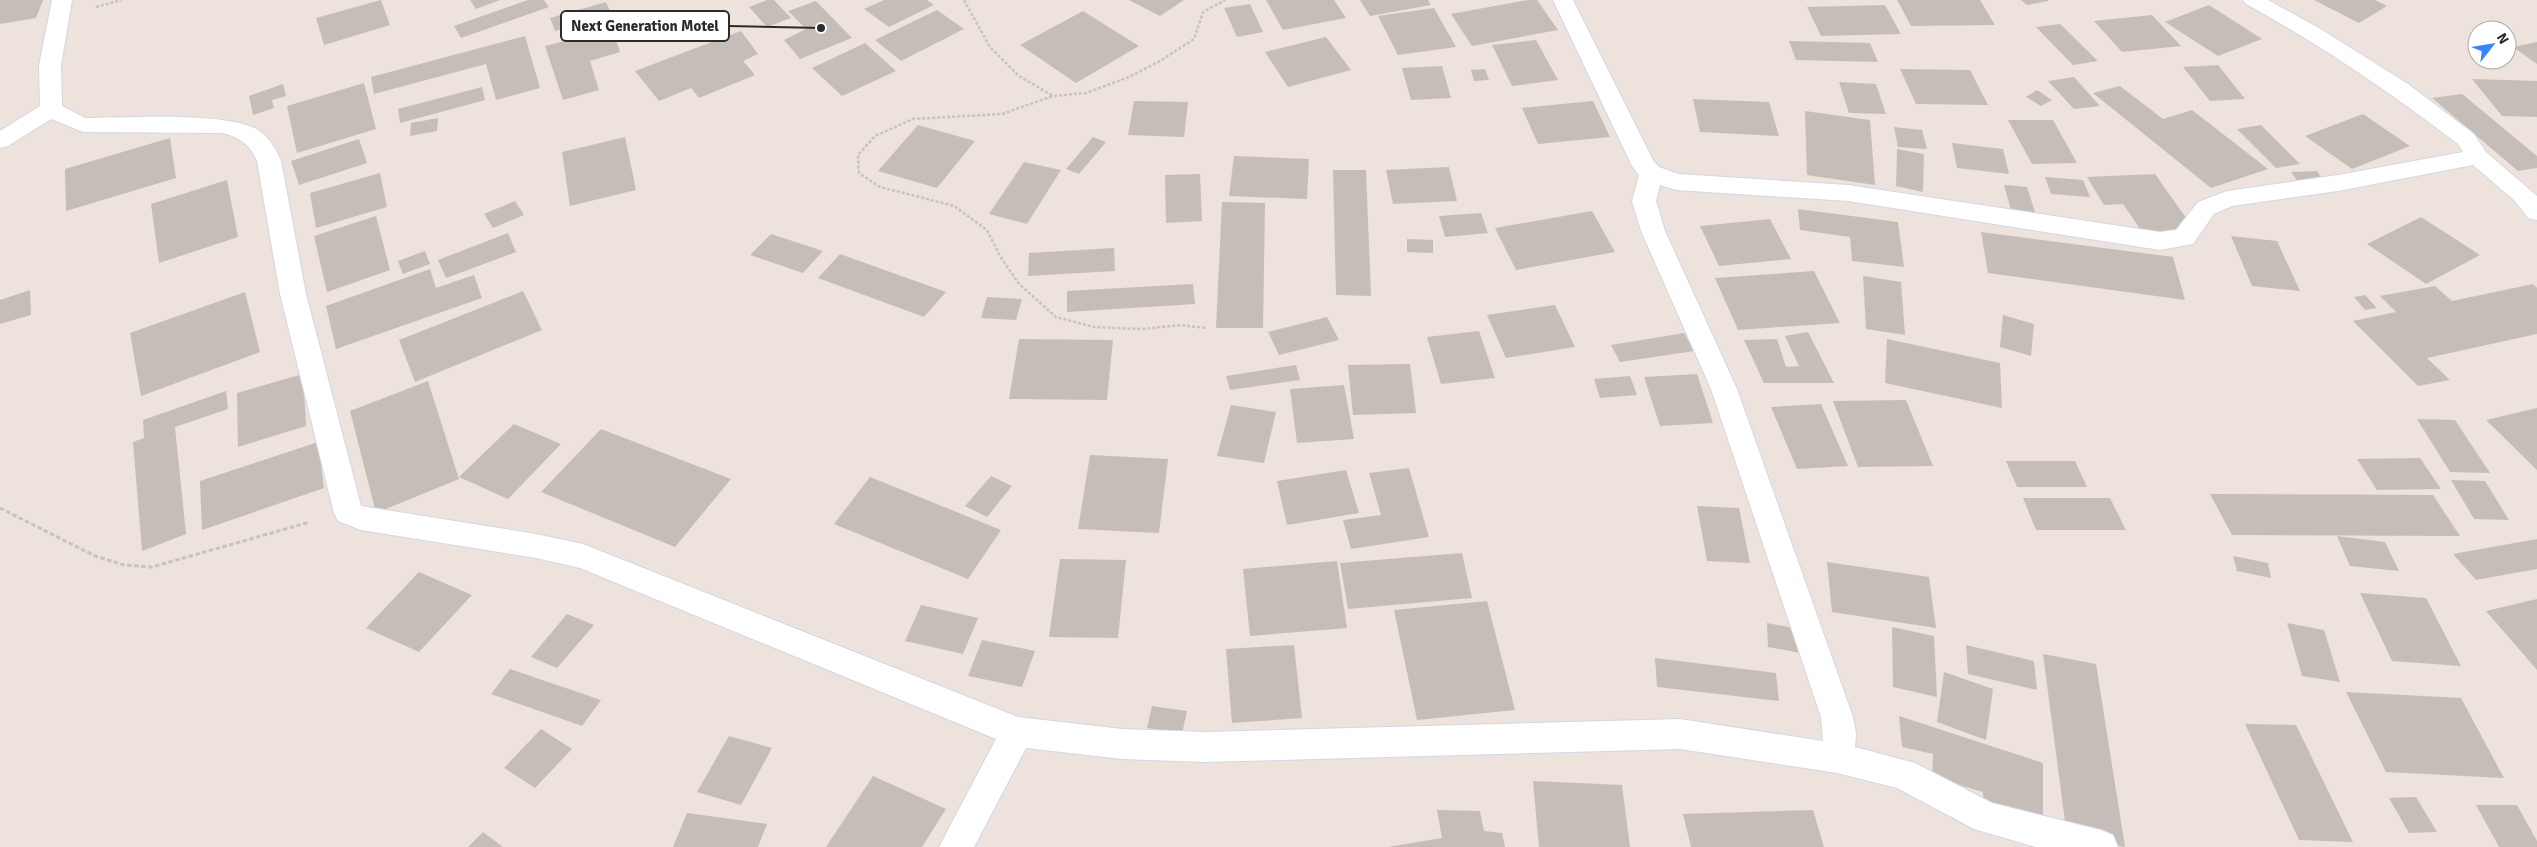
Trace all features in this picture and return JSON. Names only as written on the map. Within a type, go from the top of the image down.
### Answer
[{"type":"street","points":[[51,109],[50,65],[62,0]]},
{"type":"street","points":[[1563,0],[1600,80],[1644,166],[1651,173],[1676,182],[1848,193],[2160,241],[2184,238],[2206,208],[2227,199],[2338,183],[2478,157]]},
{"type":"street","points":[[2253,0],[2312,32],[2400,89],[2466,139],[2478,157],[2523,195],[2537,212]]},
{"type":"street","points":[[0,141],[51,109]]},
{"type":"street","points":[[51,109],[64,118],[83,125],[222,126],[244,130],[258,139],[269,161],[292,294],[348,513],[361,518],[536,546],[583,556],[1016,732],[1122,744],[1204,747],[1680,734],[1837,758],[1903,774],[1986,818],[2101,847]]},
{"type":"street","points":[[1651,173],[1644,201],[1653,231],[1724,389],[1837,717],[1840,734],[1837,758]]},
{"type":"street","points":[[956,847],[1016,732]]},
{"type":"path","points":[[964,0],[990,47],[1019,76],[1053,96]]},
{"type":"path","points":[[1205,328],[1181,325],[1142,329],[1094,327],[1056,317],[1019,284],[1000,256],[987,230],[954,206],[880,187],[858,173],[858,155],[876,136],[913,119],[1002,114],[1053,96],[1086,93],[1129,77],[1160,61],[1194,39],[1203,12],[1226,0]]},
{"type":"path","points":[[0,508],[95,556],[124,565],[152,567],[348,513]]},
{"type":"building","points":[[0,0],[43,0],[36,18],[0,24]]},
{"type":"building","points":[[381,0],[390,25],[324,45],[316,18]]},
{"type":"building","points":[[470,0],[500,0],[476,9]]},
{"type":"building","points":[[528,0],[544,0],[549,7],[461,38],[454,26]]},
{"type":"building","points":[[767,0],[774,0],[791,18],[767,27],[749,7]]},
{"type":"building","points":[[884,0],[927,0],[934,5],[889,27],[864,9]]},
{"type":"building","points":[[1129,0],[1184,0],[1160,16]]},
{"type":"building","points":[[1266,0],[1334,0],[1346,18],[1283,30]]},
{"type":"building","points":[[1360,0],[1428,0],[1431,5],[1370,16]]},
{"type":"building","points":[[1537,0],[1558,30],[1472,46],[1451,14]]},
{"type":"building","points":[[1897,0],[1980,0],[1995,25],[1911,26]]},
{"type":"building","points":[[2021,0],[2048,0],[2048,1],[2027,5]]},
{"type":"building","points":[[2314,0],[2375,0],[2387,6],[2359,23]]},
{"type":"building","points":[[816,1],[852,38],[800,59],[784,40],[806,29],[788,11]]},
{"type":"building","points":[[606,2],[612,15],[555,31],[550,18]]},
{"type":"building","points":[[1250,4],[1263,32],[1237,37],[1224,8]]},
{"type":"building","points":[[1885,5],[1901,34],[1821,36],[1807,7]]},
{"type":"building","points":[[2209,5],[2262,39],[2218,56],[2165,22]]},
{"type":"building","points":[[1434,8],[1456,47],[1398,55],[1378,16]]},
{"type":"building","points":[[937,10],[964,29],[901,61],[875,40]]},
{"type":"building","points":[[1083,11],[1139,46],[1076,83],[1020,45]]},
{"type":"building","points":[[2152,15],[2181,46],[2122,52],[2094,21]]},
{"type":"building","points":[[2060,24],[2098,61],[2073,65],[2036,27]]},
{"type":"building","points":[[612,29],[620,52],[590,61],[599,90],[563,100],[545,46]]},
{"type":"building","points":[[741,31],[758,54],[743,61],[755,75],[699,98],[691,88],[659,101],[635,71]]},
{"type":"building","points":[[525,36],[540,88],[496,100],[486,64],[374,94],[371,77]]},
{"type":"building","points":[[1326,37],[1351,70],[1288,87],[1265,52]]},
{"type":"building","points":[[1536,40],[1558,80],[1512,86],[1492,45]]},
{"type":"building","points":[[1789,41],[1870,43],[1878,62],[1796,60]]},
{"type":"building","points":[[2537,42],[2537,64],[2517,50],[2517,46]]},
{"type":"building","points":[[865,43],[896,71],[842,96],[812,68]]},
{"type":"building","points":[[2218,65],[2245,99],[2210,101],[2183,67]]},
{"type":"building","points":[[1442,66],[1451,98],[1411,100],[1402,68]]},
{"type":"building","points":[[1485,69],[1489,80],[1474,81],[1471,70]]},
{"type":"building","points":[[1900,69],[1970,70],[1988,105],[1916,104]]},
{"type":"building","points":[[2074,77],[2100,106],[2074,109],[2048,81]]},
{"type":"building","points":[[2472,79],[2537,81],[2537,117],[2502,116]]},
{"type":"building","points":[[1839,82],[1876,84],[1886,114],[1849,113]]},
{"type":"building","points":[[364,83],[376,129],[297,153],[287,106]]},
{"type":"building","points":[[283,84],[286,96],[272,100],[274,108],[253,115],[249,96]]},
{"type":"building","points":[[2120,86],[2163,119],[2192,110],[2268,169],[2211,188],[2093,93]]},
{"type":"building","points":[[482,87],[485,100],[400,123],[398,109]]},
{"type":"building","points":[[2037,90],[2052,100],[2041,106],[2026,97]]},
{"type":"building","points":[[2462,94],[2537,156],[2537,168],[2518,171],[2432,98]]},
{"type":"building","points":[[1693,99],[1769,102],[1779,136],[1700,132]]},
{"type":"building","points":[[1134,101],[1188,102],[1184,137],[1128,135]]},
{"type":"building","points":[[1593,101],[1610,137],[1538,144],[1522,108]]},
{"type":"building","points":[[1805,111],[1870,120],[1875,185],[1807,175]]},
{"type":"building","points":[[2363,114],[2410,146],[2352,169],[2305,136]]},
{"type":"building","points":[[438,118],[437,131],[410,136],[411,123]]},
{"type":"building","points":[[2008,120],[2053,120],[2077,163],[2032,164]]},
{"type":"building","points":[[918,125],[975,141],[937,188],[878,171]]},
{"type":"building","points":[[2261,125],[2300,164],[2276,168],[2237,129]]},
{"type":"building","points":[[1894,127],[1922,130],[1927,149],[1898,147]]},
{"type":"building","points":[[625,137],[636,190],[570,206],[562,152]]},
{"type":"building","points":[[1093,137],[1106,142],[1079,174],[1066,169]]},
{"type":"building","points":[[170,138],[176,178],[66,211],[65,169]]},
{"type":"building","points":[[359,139],[367,163],[299,185],[291,161]]},
{"type":"building","points":[[1952,143],[2003,149],[2009,174],[1957,168]]},
{"type":"building","points":[[1897,149],[1924,154],[1923,192],[1896,186]]},
{"type":"building","points":[[1234,156],[1309,159],[1307,199],[1229,196]]},
{"type":"building","points":[[1024,162],[1061,170],[1027,224],[989,214]]},
{"type":"building","points":[[1449,167],[1457,201],[1393,204],[1386,170]]},
{"type":"building","points":[[1333,170],[1366,170],[1371,296],[1336,295]]},
{"type":"building","points":[[2317,171],[2327,186],[2302,187],[2291,172]]},
{"type":"building","points":[[380,173],[387,207],[316,228],[310,193]]},
{"type":"building","points":[[1200,174],[1202,221],[1166,223],[1165,175]]},
{"type":"building","points":[[2155,174],[2196,232],[2143,233],[2123,204],[2104,205],[2087,177]]},
{"type":"building","points":[[2045,177],[2083,180],[2090,197],[2051,194]]},
{"type":"building","points":[[227,180],[238,237],[159,263],[151,204]]},
{"type":"building","points":[[2004,185],[2027,187],[2035,212],[2011,210]]},
{"type":"building","points":[[515,201],[524,215],[493,228],[484,214]]},
{"type":"building","points":[[1222,202],[1265,203],[1263,328],[1216,328]]},
{"type":"building","points":[[1798,209],[1898,222],[1904,267],[1852,261],[1850,237],[1800,230]]},
{"type":"building","points":[[1592,211],[1615,252],[1516,270],[1495,228]]},
{"type":"building","points":[[1481,213],[1488,233],[1445,237],[1439,216]]},
{"type":"building","points":[[376,216],[390,270],[327,292],[314,236]]},
{"type":"building","points":[[2421,217],[2480,255],[2426,284],[2367,244]]},
{"type":"building","points":[[1770,219],[1791,259],[1719,266],[1700,226]]},
{"type":"building","points":[[1981,232],[2173,257],[2185,300],[1988,273]]},
{"type":"building","points":[[508,233],[516,252],[446,278],[438,260]]},
{"type":"building","points":[[771,234],[823,251],[803,273],[750,255]]},
{"type":"building","points":[[2231,236],[2277,241],[2300,291],[2252,286]]},
{"type":"building","points":[[1407,239],[1433,240],[1433,253],[1407,252]]},
{"type":"building","points":[[1114,248],[1115,271],[1028,276],[1029,253]]},
{"type":"building","points":[[425,251],[430,264],[403,274],[398,261]]},
{"type":"building","points":[[840,254],[946,292],[924,317],[818,278]]},
{"type":"building","points":[[430,269],[436,288],[474,275],[482,298],[336,349],[326,306]]},
{"type":"building","points":[[1814,271],[1840,323],[1738,330],[1715,278]]},
{"type":"building","points":[[1863,276],[1901,282],[1905,335],[1866,329]]},
{"type":"building","points":[[1193,284],[1195,304],[1067,312],[1067,291]]},
{"type":"building","points":[[2533,284],[2537,288],[2537,334],[2427,358],[2450,380],[2418,386],[2353,321],[2396,312],[2380,296],[2435,286],[2452,301]]},
{"type":"building","points":[[30,290],[31,315],[0,324],[0,300]]},
{"type":"building","points":[[523,291],[542,330],[415,382],[399,340]]},
{"type":"building","points":[[245,292],[260,352],[141,396],[130,333]]},
{"type":"building","points":[[2365,295],[2377,308],[2365,310],[2354,297]]},
{"type":"building","points":[[987,297],[1022,299],[1016,320],[981,318]]},
{"type":"building","points":[[1555,305],[1575,347],[1506,358],[1487,315]]},
{"type":"building","points":[[2003,315],[2034,324],[2031,356],[2000,347]]},
{"type":"building","points":[[1327,317],[1339,340],[1279,355],[1268,332]]},
{"type":"building","points":[[1479,331],[1495,378],[1441,384],[1427,337]]},
{"type":"building","points":[[1808,332],[1834,383],[1764,383],[1744,340],[1777,339],[1786,367],[1799,366],[1785,336]]},
{"type":"building","points":[[1684,333],[1694,351],[1620,362],[1611,345]]},
{"type":"building","points":[[1019,339],[1113,340],[1107,400],[1009,399]]},
{"type":"building","points":[[1887,339],[2000,363],[2002,408],[1885,383]]},
{"type":"building","points":[[1410,364],[1416,413],[1353,415],[1348,365]]},
{"type":"building","points":[[1296,365],[1300,380],[1230,390],[1226,376]]},
{"type":"building","points":[[303,374],[306,426],[238,447],[237,393]]},
{"type":"building","points":[[1697,374],[1713,423],[1660,426],[1644,377]]},
{"type":"building","points":[[1630,376],[1637,395],[1600,398],[1594,379]]},
{"type":"building","points":[[428,381],[459,479],[376,513],[350,411]]},
{"type":"building","points":[[1344,385],[1354,439],[1297,443],[1290,389]]},
{"type":"building","points":[[226,391],[228,409],[175,427],[186,534],[142,551],[133,442],[144,438],[143,420]]},
{"type":"building","points":[[1906,400],[1933,466],[1858,467],[1833,401]]},
{"type":"building","points":[[1821,404],[1848,466],[1797,469],[1771,407]]},
{"type":"building","points":[[1231,405],[1276,412],[1264,463],[1217,456]]},
{"type":"building","points":[[2537,408],[2537,470],[2486,420]]},
{"type":"building","points":[[2417,419],[2455,420],[2490,473],[2450,472]]},
{"type":"building","points":[[514,424],[561,444],[508,499],[459,477]]},
{"type":"building","points":[[601,429],[731,479],[675,547],[541,492]]},
{"type":"building","points":[[318,442],[324,488],[202,530],[200,481]]},
{"type":"building","points":[[1090,455],[1168,459],[1159,533],[1078,529]]},
{"type":"building","points":[[2420,458],[2441,489],[2377,490],[2357,459]]},
{"type":"building","points":[[2006,461],[2075,461],[2087,487],[2017,487]]},
{"type":"building","points":[[1409,468],[1429,537],[1351,549],[1343,520],[1381,515],[1369,473]]},
{"type":"building","points":[[1346,470],[1359,513],[1287,525],[1277,481]]},
{"type":"building","points":[[991,476],[1012,486],[987,517],[965,506]]},
{"type":"building","points":[[870,477],[1001,530],[968,579],[834,524]]},
{"type":"building","points":[[2451,480],[2485,481],[2509,520],[2474,519]]},
{"type":"building","points":[[2210,494],[2433,495],[2460,536],[2232,535]]},
{"type":"building","points":[[2023,498],[2110,498],[2126,530],[2036,530]]},
{"type":"building","points":[[1697,506],[1739,508],[1750,563],[1707,561]]},
{"type":"building","points":[[2337,536],[2385,542],[2399,571],[2350,566]]},
{"type":"building","points":[[2537,539],[2537,569],[2476,580],[2453,554]]},
{"type":"building","points":[[1462,553],[1472,598],[1348,609],[1340,563]]},
{"type":"building","points":[[2233,556],[2268,563],[2271,578],[2237,571]]},
{"type":"building","points":[[1060,559],[1126,560],[1118,638],[1049,637]]},
{"type":"building","points":[[1337,561],[1347,628],[1250,636],[1243,569]]},
{"type":"building","points":[[1827,562],[1929,577],[1936,628],[1832,612]]},
{"type":"building","points":[[419,572],[472,595],[419,652],[366,628]]},
{"type":"building","points":[[2360,593],[2426,598],[2461,666],[2392,661]]},
{"type":"building","points":[[2537,599],[2537,670],[2486,611]]},
{"type":"building","points":[[1487,601],[1515,710],[1417,720],[1394,610]]},
{"type":"building","points":[[921,605],[978,618],[963,654],[905,641]]},
{"type":"building","points":[[567,614],[594,625],[557,668],[531,657]]},
{"type":"building","points":[[1767,623],[1805,630],[1806,654],[1768,647]]},
{"type":"building","points":[[2287,623],[2324,630],[2340,682],[2302,676]]},
{"type":"building","points":[[1892,627],[1934,636],[1937,697],[1893,687]]},
{"type":"building","points":[[982,640],[1035,651],[1022,687],[968,676]]},
{"type":"building","points":[[1294,645],[1302,718],[1232,723],[1226,649]]},
{"type":"building","points":[[1966,645],[2034,661],[2037,690],[1968,674]]},
{"type":"building","points":[[2043,654],[2096,664],[2125,847],[2067,837]]},
{"type":"building","points":[[1655,658],[1776,673],[1779,701],[1657,687]]},
{"type":"building","points":[[510,669],[601,700],[582,726],[491,694]]},
{"type":"building","points":[[1944,672],[1993,689],[1986,740],[1937,722]]},
{"type":"building","points":[[2346,692],[2461,698],[2504,778],[2386,772]]},
{"type":"building","points":[[1152,706],[1187,711],[1182,734],[1147,728]]},
{"type":"building","points":[[1899,716],[2043,763],[2043,825],[1984,809],[1983,792],[1932,777],[1933,754],[1902,747]]},
{"type":"building","points":[[2245,724],[2296,725],[2353,842],[2299,840]]},
{"type":"building","points":[[541,729],[572,749],[535,788],[504,768]]},
{"type":"building","points":[[729,736],[772,748],[741,805],[697,792]]},
{"type":"building","points":[[873,776],[946,809],[922,847],[826,847]]},
{"type":"building","points":[[1533,781],[1622,785],[1630,847],[1539,847]]},
{"type":"building","points":[[2416,797],[2437,832],[2409,833],[2389,798]]},
{"type":"building","points":[[2476,805],[2517,805],[2537,841],[2537,847],[2499,847]]},
{"type":"building","points":[[1437,810],[1480,811],[1484,831],[1502,833],[1505,847],[1388,847],[1442,838]]},
{"type":"building","points":[[1813,810],[1824,847],[1691,847],[1683,814]]},
{"type":"building","points":[[687,813],[767,824],[758,847],[673,847]]},
{"type":"building","points":[[483,832],[503,847],[468,847]]},
{"type":"place","name":"Next Generation Motel","points":[[821,28]]}]
